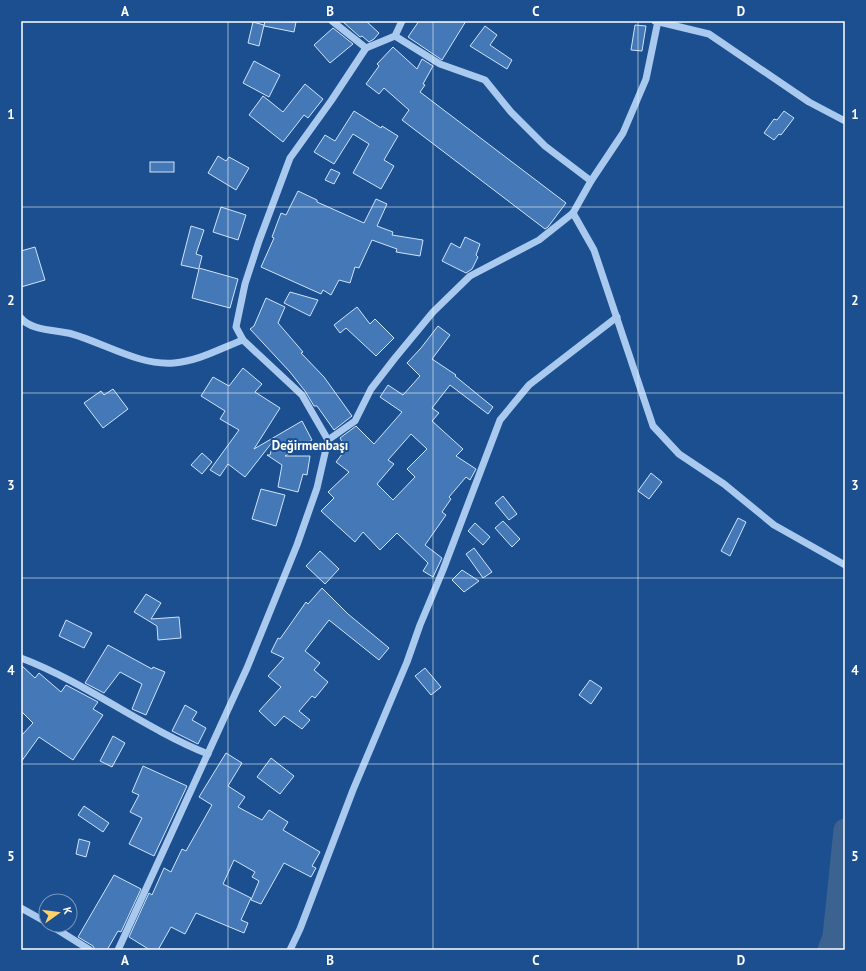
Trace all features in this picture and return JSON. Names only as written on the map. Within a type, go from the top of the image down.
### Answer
[{"type":"street","points":[[329,21],[332,21],[366,48]]},
{"type":"street","points":[[328,440],[302,395],[243,340],[236,327],[245,284],[259,241],[290,158],[331,101],[366,48],[395,36],[402,21]]},
{"type":"street","points":[[118,950],[247,668],[297,545],[317,488],[328,440],[355,420],[371,390],[395,358],[432,312],[470,276],[539,240],[572,213],[590,181],[623,133],[646,79],[657,21],[709,34],[809,102],[845,121]]},
{"type":"street","points":[[395,36],[440,64],[485,80],[511,112],[545,146],[590,181]]},
{"type":"street","points":[[572,213],[594,250],[653,426],[679,454],[724,484],[774,525],[845,566]]},
{"type":"street","points":[[290,950],[300,929],[353,790],[407,662],[500,420],[529,386],[617,317]]},
{"type":"street","points":[[21,318],[33,326],[74,335],[126,354],[162,363],[191,361],[243,340]]},
{"type":"street","points":[[21,658],[66,677],[186,746],[208,754]]},
{"type":"street","points":[[21,908],[38,918]]},
{"type":"street","points":[[63,933],[90,950]]},
{"type":"building","points":[[265,21],[296,22],[294,32],[264,26]]},
{"type":"building","points":[[342,21],[366,21],[379,33],[369,42],[362,36],[360,37]]},
{"type":"building","points":[[419,21],[466,21],[442,60],[408,37]]},
{"type":"building","points":[[253,22],[264,25],[259,46],[248,43]]},
{"type":"building","points":[[635,25],[646,26],[642,51],[631,50]]},
{"type":"building","points":[[485,26],[497,35],[490,45],[512,60],[507,69],[470,46]]},
{"type":"building","points":[[333,28],[353,44],[330,63],[314,45]]},
{"type":"building","points":[[393,47],[417,69],[422,59],[433,66],[423,84],[425,85],[420,92],[566,203],[548,227],[545,229],[402,120],[409,110],[384,88],[379,94],[366,84],[379,66],[377,64]]},
{"type":"building","points":[[254,61],[280,75],[269,97],[243,83]]},
{"type":"building","points":[[305,84],[323,99],[308,118],[304,115],[283,142],[249,115],[263,96],[283,112]]},
{"type":"building","points":[[354,111],[381,128],[382,126],[398,136],[384,160],[394,166],[381,189],[353,173],[369,144],[353,134],[334,164],[314,152],[325,135],[335,141]]},
{"type":"building","points":[[784,111],[794,118],[781,135],[779,134],[774,140],[764,133],[774,119],[777,120]]},
{"type":"building","points":[[218,156],[226,161],[229,157],[249,168],[236,190],[208,173]]},
{"type":"building","points":[[150,162],[174,162],[174,172],[150,172]]},
{"type":"building","points":[[331,169],[340,173],[334,184],[325,180]]},
{"type":"building","points":[[298,191],[317,200],[317,202],[364,223],[376,199],[387,204],[377,226],[393,232],[392,235],[423,240],[420,256],[396,252],[397,249],[372,240],[359,268],[355,267],[350,283],[339,280],[331,295],[323,290],[321,294],[261,267],[274,238],[272,237],[281,213],[286,215]]},
{"type":"building","points":[[221,207],[246,215],[238,240],[213,232]]},
{"type":"building","points":[[191,226],[204,230],[196,254],[202,256],[199,268],[238,279],[230,308],[192,298],[199,269],[181,265]]},
{"type":"building","points":[[465,237],[480,244],[476,255],[478,257],[472,269],[466,273],[442,261],[451,243],[460,248]]},
{"type":"building","points":[[35,247],[45,280],[21,287],[21,251]]},
{"type":"building","points":[[290,292],[318,300],[310,316],[284,303]]},
{"type":"building","points":[[266,298],[285,307],[278,323],[303,352],[301,353],[324,377],[352,416],[334,430],[317,406],[314,406],[305,391],[290,372],[250,329],[254,326]]},
{"type":"building","points":[[357,307],[370,324],[375,319],[394,338],[376,356],[346,328],[340,333],[334,325]]},
{"type":"building","points":[[438,326],[450,335],[432,359],[456,375],[455,376],[493,407],[488,414],[450,385],[432,408],[439,413],[432,421],[463,449],[456,456],[476,469],[470,480],[466,477],[449,497],[451,499],[442,512],[446,515],[425,545],[442,558],[433,577],[423,571],[428,563],[397,533],[380,550],[363,532],[355,542],[321,511],[334,498],[328,492],[349,472],[336,462],[346,449],[340,438],[356,426],[374,444],[402,412],[380,397],[388,385],[403,395],[420,376],[407,363]],"holes":[[[411,434],[427,449],[407,469],[415,477],[393,500],[377,484],[394,464],[388,460]]]},
{"type":"building","points":[[243,368],[262,384],[255,392],[280,408],[254,449],[302,421],[312,440],[285,456],[310,456],[307,475],[303,474],[298,492],[278,487],[282,465],[267,455],[270,455],[274,440],[245,477],[228,464],[220,476],[210,470],[239,430],[220,419],[225,411],[201,396],[213,377],[229,386]]},
{"type":"building","points":[[113,389],[128,409],[103,428],[84,403],[101,391],[104,395]]},
{"type":"building","points":[[202,453],[212,462],[202,474],[191,465]]},
{"type":"building","points":[[651,473],[662,482],[649,499],[638,491]]},
{"type":"building","points":[[261,489],[285,495],[276,526],[252,519]]},
{"type":"building","points":[[503,496],[517,514],[509,520],[495,503]]},
{"type":"building","points":[[738,518],[746,522],[730,556],[721,551]]},
{"type":"building","points":[[503,521],[520,539],[512,547],[495,528]]},
{"type":"building","points":[[475,523],[490,537],[483,545],[468,531]]},
{"type":"building","points":[[474,548],[492,572],[483,578],[466,554]]},
{"type":"building","points":[[320,551],[339,569],[325,584],[306,566]]},
{"type":"building","points":[[462,570],[479,581],[464,592],[452,580]]},
{"type":"building","points":[[322,588],[348,614],[389,648],[379,660],[329,620],[305,651],[320,663],[314,670],[328,682],[315,698],[312,696],[299,711],[310,720],[302,729],[284,716],[275,726],[259,711],[281,687],[268,676],[284,658],[271,652],[278,638],[280,639],[306,602],[308,604]]},
{"type":"building","points":[[146,594],[161,603],[151,619],[179,617],[181,638],[158,640],[157,626],[134,612]]},
{"type":"building","points":[[66,620],[92,633],[84,648],[59,636]]},
{"type":"building","points":[[108,645],[152,669],[153,667],[165,672],[146,715],[132,709],[142,684],[120,672],[104,693],[85,683]]},
{"type":"building","points":[[21,665],[35,678],[39,673],[61,692],[66,685],[98,702],[93,709],[103,715],[73,760],[39,737],[21,762],[21,736],[33,723],[21,711]]},
{"type":"building","points":[[425,668],[441,687],[431,695],[415,676]]},
{"type":"building","points":[[590,680],[602,688],[591,704],[579,695]]},
{"type":"building","points":[[185,705],[197,712],[192,720],[206,728],[198,744],[172,731]]},
{"type":"building","points":[[113,736],[125,743],[112,767],[100,761]]},
{"type":"building","points":[[226,753],[242,763],[228,786],[245,797],[238,807],[262,820],[269,810],[288,822],[283,830],[320,852],[312,866],[316,868],[311,877],[284,863],[261,904],[251,900],[259,881],[252,877],[255,872],[234,860],[223,884],[251,898],[241,920],[248,923],[244,933],[196,913],[185,934],[171,927],[158,950],[150,950],[129,937],[149,893],[152,895],[164,868],[171,872],[182,849],[186,851],[212,805],[199,797]]},
{"type":"building","points":[[271,758],[294,776],[280,794],[257,777]]},
{"type":"building","points":[[143,766],[187,786],[154,856],[129,844],[142,818],[130,812],[139,795],[132,792]]},
{"type":"building","points":[[84,806],[109,823],[103,832],[78,815]]},
{"type":"building","points":[[79,839],[90,842],[86,857],[76,854]]},
{"type":"building","points":[[114,875],[141,889],[121,932],[118,931],[107,950],[95,950],[93,946],[78,937]]},
{"type":"waterway","points":[[829,950],[834,937],[845,830]]},
{"type":"district","name":"Değirmenbaşı","points":[[310,445]]}]
